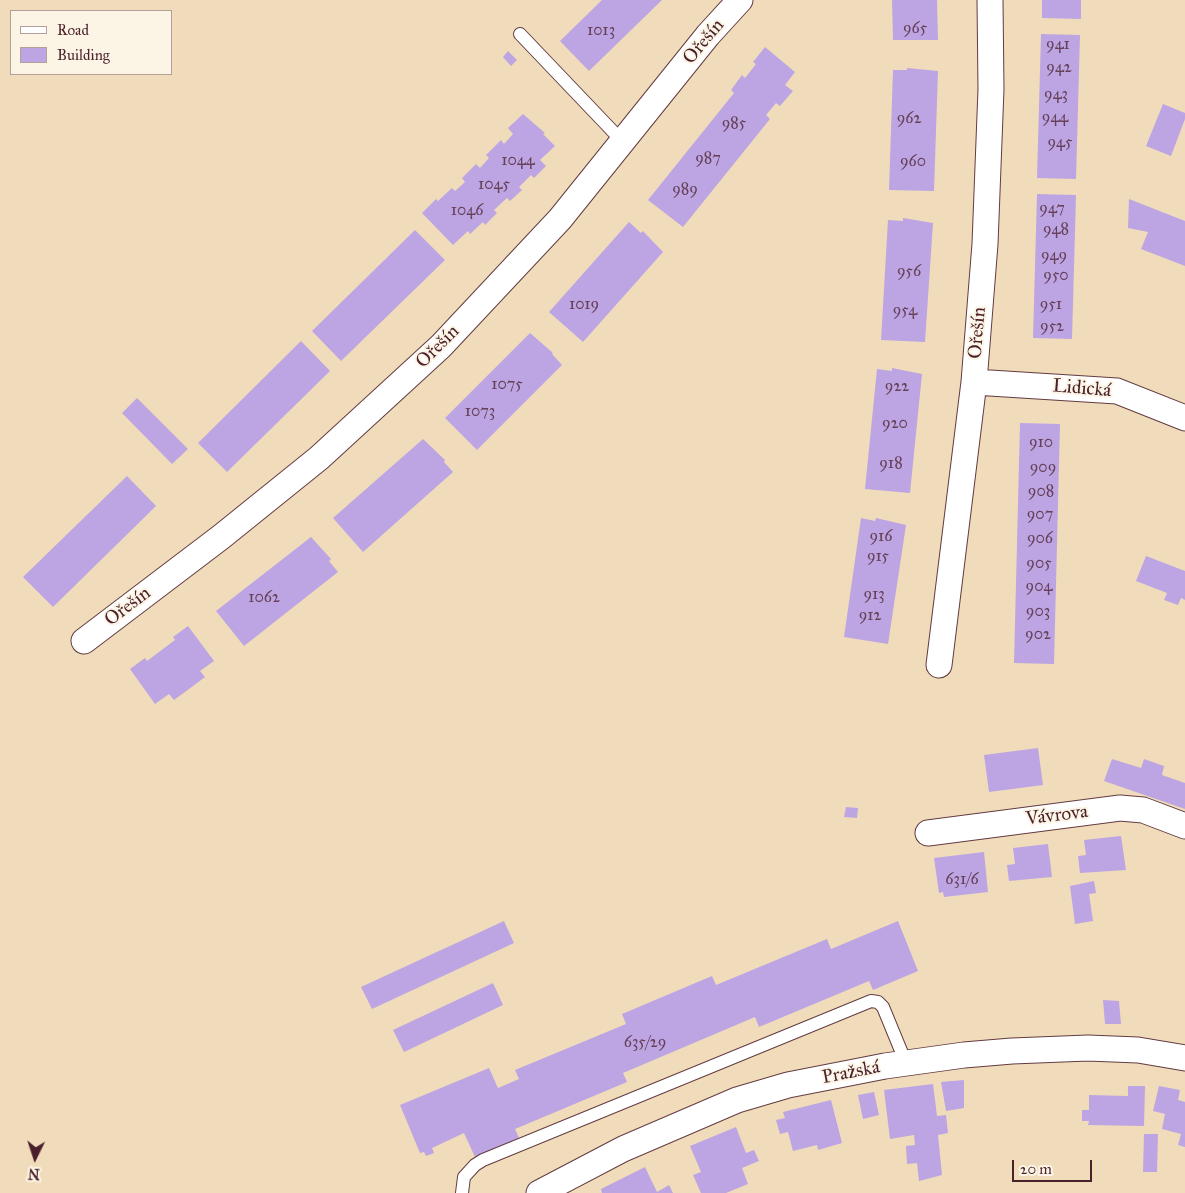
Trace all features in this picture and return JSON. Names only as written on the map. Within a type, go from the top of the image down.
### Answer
[{"type":"street","name":"Ořešín","points":[[84,641],[229,531],[319,458],[441,346],[519,264],[623,142],[708,35],[740,0]]},
{"type":"street","name":"Ořešín","points":[[939,665],[974,382],[988,180],[990,0]]},
{"type":"street","name":"Lidická","points":[[974,382],[1117,391],[1185,418]]},
{"type":"street","name":"Vávrova","points":[[928,833],[1120,808],[1143,810],[1185,826]]},
{"type":"street","name":"Pražská","points":[[539,1193],[623,1149],[737,1100],[788,1085],[906,1063],[964,1055],[1056,1048],[1138,1050],[1185,1058]]},
{"type":"lane","points":[[520,34],[623,142]]},
{"type":"lane","points":[[462,1193],[464,1177],[475,1165],[483,1160],[871,1001],[878,1002],[883,1007],[906,1063]]},
{"type":"building","points":[[602,0],[662,0],[589,71],[560,41]]},
{"type":"building","points":[[892,0],[937,0],[938,40],[893,40]]},
{"type":"building","points":[[1042,0],[1081,0],[1081,19],[1042,18]]},
{"type":"building","points":[[1041,34],[1080,35],[1076,179],[1037,178]]},
{"type":"building","points":[[765,47],[795,72],[785,85],[793,91],[780,106],[776,103],[766,115],[770,119],[683,227],[648,200],[734,93],[731,90],[742,75],[745,78],[756,64],[753,62]]},
{"type":"building","points":[[508,51],[517,60],[511,66],[503,57]]},
{"type":"building","points":[[907,68],[938,71],[934,191],[889,190],[893,70],[907,70]]},
{"type":"building","points":[[1163,104],[1185,113],[1185,119],[1171,156],[1146,146]]},
{"type":"building","points":[[523,114],[545,133],[543,134],[555,146],[540,160],[546,166],[534,178],[531,175],[519,187],[522,190],[510,201],[507,198],[494,210],[497,213],[485,225],[483,222],[470,234],[468,231],[453,245],[422,213],[436,199],[438,201],[452,188],[455,191],[465,182],[462,178],[476,164],[480,168],[489,158],[486,155],[501,140],[504,144],[513,134],[508,128]]},
{"type":"building","points":[[1037,194],[1076,195],[1072,339],[1033,338]]},
{"type":"building","points":[[1129,199],[1185,221],[1185,266],[1141,249],[1148,232],[1128,228]]},
{"type":"building","points":[[903,218],[933,223],[925,342],[881,340],[888,220],[903,221]]},
{"type":"building","points":[[629,222],[641,233],[643,231],[663,252],[583,342],[549,312]]},
{"type":"building","points":[[415,230],[445,260],[341,361],[312,331]]},
{"type":"building","points":[[530,333],[553,353],[562,365],[477,450],[445,418]]},
{"type":"building","points":[[301,341],[330,371],[227,472],[198,443]]},
{"type":"building","points":[[892,368],[922,374],[910,493],[865,489],[877,369],[892,371]]},
{"type":"building","points":[[137,398],[188,449],[172,464],[122,413]]},
{"type":"building","points":[[1020,423],[1060,424],[1054,664],[1014,663]]},
{"type":"building","points":[[423,439],[445,460],[444,462],[453,472],[363,552],[333,518]]},
{"type":"building","points":[[127,476],[156,506],[53,607],[23,577]]},
{"type":"building","points":[[861,518],[875,521],[876,518],[906,525],[888,644],[844,637]]},
{"type":"building","points":[[311,537],[331,559],[329,561],[338,572],[244,646],[216,611]]},
{"type":"building","points":[[1146,556],[1185,571],[1185,600],[1181,598],[1178,605],[1164,600],[1167,593],[1136,581]]},
{"type":"building","points":[[188,626],[214,661],[200,671],[205,677],[174,700],[169,694],[155,704],[130,669],[145,658],[147,661],[175,640],[173,637]]},
{"type":"building","points":[[1038,748],[1043,785],[989,792],[984,755]]},
{"type":"building","points":[[1112,759],[1141,768],[1144,759],[1164,766],[1162,775],[1185,783],[1185,809],[1104,781]]},
{"type":"building","points":[[846,807],[858,808],[857,818],[844,817]]},
{"type":"building","points":[[1121,836],[1126,870],[1080,873],[1078,856],[1086,855],[1084,840]]},
{"type":"building","points":[[1048,844],[1052,877],[1009,881],[1007,865],[1015,864],[1013,848]]},
{"type":"building","points":[[984,852],[988,892],[944,897],[943,892],[939,893],[934,858]]},
{"type":"building","points":[[1094,881],[1096,893],[1089,894],[1093,921],[1075,924],[1070,886]]},
{"type":"building","points":[[504,921],[514,943],[372,1009],[361,987]]},
{"type":"building","points":[[898,921],[918,971],[873,990],[869,981],[759,1027],[755,1017],[623,1073],[627,1082],[515,1129],[519,1138],[475,1157],[464,1133],[432,1148],[434,1153],[426,1156],[424,1152],[420,1153],[400,1105],[489,1068],[498,1088],[519,1079],[515,1070],[626,1024],[622,1014],[712,976],[716,985],[827,939],[831,949]]},
{"type":"building","points":[[493,983],[503,1005],[404,1052],[393,1030]]},
{"type":"building","points":[[1103,1000],[1119,1001],[1121,1024],[1105,1024]]},
{"type":"building","points":[[964,1080],[964,1108],[946,1111],[941,1082]]},
{"type":"building","points":[[933,1084],[937,1116],[946,1115],[948,1133],[938,1135],[942,1175],[919,1181],[917,1163],[907,1164],[906,1146],[915,1145],[914,1135],[890,1139],[884,1090]]},
{"type":"building","points":[[1128,1086],[1145,1086],[1144,1126],[1088,1125],[1089,1121],[1082,1121],[1082,1110],[1089,1110],[1089,1095],[1128,1096]]},
{"type":"building","points":[[1159,1086],[1180,1090],[1178,1100],[1185,1102],[1185,1147],[1178,1145],[1181,1134],[1162,1129],[1165,1114],[1153,1111]]},
{"type":"building","points":[[874,1092],[879,1115],[863,1119],[858,1095]]},
{"type":"building","points":[[831,1100],[842,1143],[818,1150],[817,1145],[793,1151],[788,1132],[780,1134],[776,1120],[785,1118],[783,1112]]},
{"type":"building","points":[[736,1127],[746,1153],[754,1150],[759,1161],[742,1168],[748,1184],[726,1193],[701,1193],[693,1175],[701,1172],[690,1146]]},
{"type":"building","points":[[1144,1134],[1158,1134],[1157,1172],[1143,1172]]},
{"type":"building","points":[[645,1167],[657,1192],[669,1185],[673,1193],[602,1193],[601,1189]]}]
